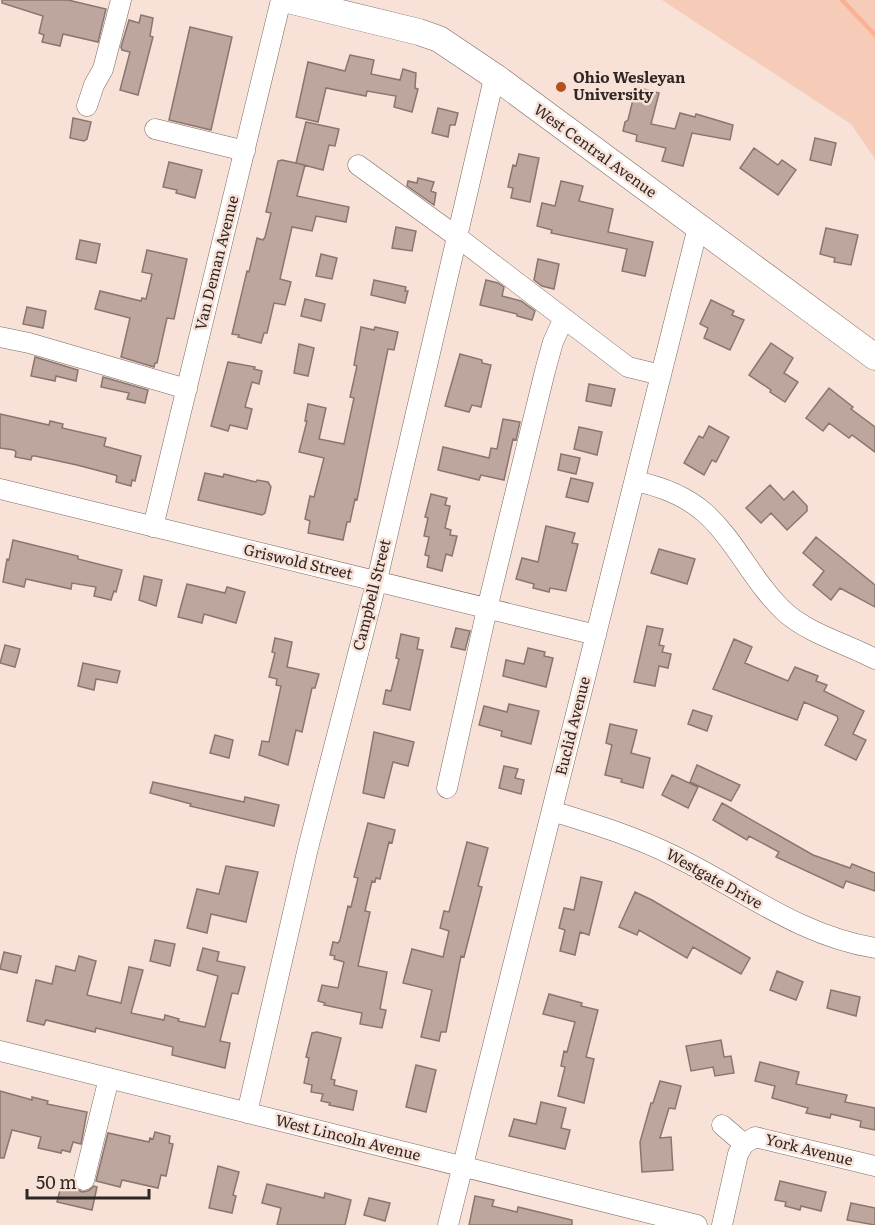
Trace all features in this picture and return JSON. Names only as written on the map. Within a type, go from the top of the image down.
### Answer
[{"type":"main road","name":"West Central Avenue","points":[[288,0],[439,39],[496,78],[875,357]]},
{"type":"street","points":[[87,106],[94,85],[104,69],[121,0]]},
{"type":"street","name":"Van Deman Avenue","points":[[153,527],[281,0]]},
{"type":"street","name":"Campbell Street","points":[[247,1113],[308,848],[377,580],[456,236],[496,78]]},
{"type":"street","points":[[155,129],[245,151]]},
{"type":"street","points":[[358,165],[456,236],[628,367],[661,375]]},
{"type":"street","name":"Euclid Avenue","points":[[448,1225],[698,227]]},
{"type":"street","points":[[447,788],[544,371],[564,318]]},
{"type":"street","points":[[0,337],[29,343],[187,389]]},
{"type":"street","points":[[634,481],[676,494],[698,508],[717,525],[771,598],[787,614],[818,632],[875,659]]},
{"type":"street","name":"Griswold Street","points":[[0,489],[596,635]]},
{"type":"street","name":"Westgate Drive","points":[[552,811],[625,834],[670,853],[766,909],[793,922],[875,948]]},
{"type":"street","name":"West Lincoln Avenue","points":[[0,1051],[697,1225]]},
{"type":"street","points":[[84,1180],[109,1078]]},
{"type":"street","name":"York Avenue","points":[[722,1125],[744,1144]]},
{"type":"street","name":"York Avenue","points":[[722,1225],[738,1154],[744,1144],[750,1140],[760,1137],[875,1166]]},
{"type":"shaded area","points":[[662,0],[875,0],[875,159],[851,124]]},
{"type":"building","points":[[2,0],[68,0],[106,9],[98,42],[63,34],[60,46],[42,42],[44,35],[39,33],[43,16],[2,3]]},
{"type":"building","points":[[141,15],[153,18],[150,36],[153,37],[138,95],[120,90],[130,52],[122,50],[121,47],[129,20],[139,23]]},
{"type":"building","points":[[190,27],[232,37],[211,130],[169,120]]},
{"type":"building","points":[[350,55],[374,60],[371,74],[400,80],[403,69],[416,73],[415,88],[418,89],[412,112],[394,107],[396,96],[367,91],[366,96],[326,88],[318,122],[296,117],[308,62],[345,71]]},
{"type":"building","points":[[636,87],[659,93],[651,124],[675,129],[680,113],[695,117],[696,114],[733,125],[730,140],[692,133],[683,166],[662,161],[666,148],[636,141],[637,135],[623,131]]},
{"type":"building","points":[[438,108],[458,113],[455,125],[450,125],[448,137],[432,133]]},
{"type":"building","points":[[73,118],[91,122],[87,139],[84,141],[70,138]]},
{"type":"building","points":[[306,122],[339,129],[335,146],[329,145],[323,170],[296,163]]},
{"type":"building","points":[[815,138],[836,143],[831,165],[810,160]]},
{"type":"building","points":[[754,148],[778,165],[782,160],[796,170],[778,195],[740,168]]},
{"type":"building","points":[[519,154],[539,158],[530,202],[511,198],[513,188],[508,187],[513,165],[516,166]]},
{"type":"building","points":[[278,161],[305,165],[297,196],[349,207],[346,222],[316,216],[312,231],[292,227],[280,279],[291,282],[285,305],[274,303],[267,333],[264,333],[261,343],[232,334],[257,238],[263,240],[265,237],[271,213],[266,212]]},
{"type":"building","points":[[169,162],[202,170],[195,198],[163,187]]},
{"type":"building","points":[[418,178],[434,182],[431,191],[436,193],[434,205],[407,186],[408,181],[417,183]]},
{"type":"building","points":[[561,181],[583,186],[579,201],[613,209],[608,232],[653,242],[645,276],[622,271],[627,249],[551,233],[552,230],[537,226],[542,203],[555,206]]},
{"type":"building","points":[[396,227],[416,231],[412,251],[392,248]]},
{"type":"building","points":[[826,228],[858,235],[851,265],[834,262],[835,258],[820,254]]},
{"type":"building","points":[[80,240],[100,244],[96,263],[76,259]]},
{"type":"building","points":[[147,250],[187,259],[174,319],[167,318],[157,363],[154,367],[121,357],[130,318],[95,309],[100,291],[141,301],[142,298],[146,299],[152,274],[142,272]]},
{"type":"building","points":[[321,254],[337,258],[332,279],[316,276]]},
{"type":"building","points":[[538,259],[559,264],[554,289],[542,286],[534,280]]},
{"type":"building","points":[[374,280],[406,287],[405,291],[408,291],[405,303],[371,295]]},
{"type":"building","points":[[486,280],[504,287],[502,296],[521,301],[535,311],[532,320],[480,305]]},
{"type":"building","points":[[305,299],[325,304],[321,321],[301,316]]},
{"type":"building","points":[[711,300],[734,311],[732,315],[744,320],[730,350],[704,338],[708,328],[700,324]]},
{"type":"building","points":[[27,307],[46,311],[43,328],[23,324]]},
{"type":"building","points":[[361,327],[374,330],[375,327],[398,332],[394,350],[388,349],[357,500],[355,499],[343,540],[308,533],[310,521],[305,519],[310,496],[314,497],[324,458],[299,452],[307,421],[305,421],[308,404],[326,408],[319,439],[344,444],[354,398],[350,397],[357,366],[354,365]]},
{"type":"building","points":[[771,343],[793,358],[784,373],[798,382],[785,402],[749,375]]},
{"type":"building","points":[[299,344],[314,348],[308,376],[294,373]]},
{"type":"building","points":[[460,354],[491,365],[481,407],[472,405],[469,412],[445,406]]},
{"type":"building","points":[[35,357],[78,370],[76,381],[56,376],[55,381],[31,376]]},
{"type":"building","points":[[228,362],[255,367],[254,369],[262,371],[259,384],[252,382],[245,407],[252,409],[247,429],[230,425],[228,431],[211,426]]},
{"type":"building","points":[[103,377],[148,390],[145,403],[127,399],[129,393],[101,387]]},
{"type":"building","points":[[589,384],[615,389],[611,406],[586,401]]},
{"type":"building","points":[[829,388],[875,427],[875,452],[852,435],[849,438],[829,423],[823,431],[806,418]]},
{"type":"building","points":[[0,414],[49,425],[50,421],[63,424],[62,428],[106,438],[104,446],[141,456],[135,481],[132,480],[131,486],[116,482],[117,476],[115,475],[77,465],[35,456],[32,456],[31,460],[15,457],[14,450],[0,448]]},
{"type":"building","points":[[503,419],[520,422],[516,440],[513,439],[504,480],[481,475],[479,480],[438,470],[443,447],[489,458],[491,448],[497,449]]},
{"type":"building","points":[[709,426],[729,437],[716,462],[712,460],[704,475],[684,463],[699,436],[703,438]]},
{"type":"building","points":[[579,427],[602,432],[597,455],[574,449]]},
{"type":"building","points":[[561,454],[580,458],[576,474],[558,470]]},
{"type":"building","points":[[205,473],[268,482],[271,487],[265,513],[262,515],[198,500]]},
{"type":"building","points":[[571,478],[593,483],[588,502],[566,497]]},
{"type":"building","points":[[770,485],[784,500],[793,491],[807,506],[807,511],[787,530],[771,513],[761,523],[746,508]]},
{"type":"building","points":[[431,494],[447,498],[445,505],[450,506],[445,528],[451,530],[450,535],[457,536],[452,556],[446,554],[442,571],[427,567],[429,556],[425,555],[429,537],[424,536],[428,518],[425,517]]},
{"type":"building","points":[[546,526],[575,533],[572,543],[578,544],[566,591],[550,588],[549,592],[533,588],[534,584],[516,579],[522,558],[538,562]]},
{"type":"building","points":[[816,537],[875,585],[875,607],[840,588],[831,600],[813,585],[824,571],[803,553]]},
{"type":"building","points":[[13,540],[78,556],[78,559],[122,570],[116,592],[114,591],[111,600],[94,596],[96,587],[72,583],[71,589],[26,579],[24,587],[3,582]]},
{"type":"building","points":[[659,549],[695,559],[687,584],[651,573]]},
{"type":"building","points":[[144,576],[162,580],[156,606],[139,600]]},
{"type":"building","points":[[187,584],[225,593],[227,587],[245,592],[236,623],[204,614],[202,623],[178,617]]},
{"type":"building","points":[[647,626],[663,629],[659,645],[664,646],[662,652],[671,654],[668,668],[659,666],[655,686],[634,682]]},
{"type":"building","points":[[456,628],[470,631],[465,650],[451,647]]},
{"type":"building","points":[[401,634],[419,638],[417,649],[423,650],[410,710],[383,704],[386,690],[391,691],[399,659],[396,658]]},
{"type":"building","points":[[275,638],[292,642],[287,667],[319,674],[315,688],[312,688],[302,732],[296,730],[288,765],[259,755],[262,741],[269,742],[281,686],[276,685],[277,679],[269,677],[275,653],[272,652]]},
{"type":"building","points":[[734,639],[752,647],[745,663],[788,681],[795,667],[818,676],[816,681],[827,685],[824,691],[864,711],[853,734],[866,740],[856,760],[825,745],[838,719],[837,716],[804,702],[797,720],[713,689]]},
{"type":"building","points":[[5,645],[20,649],[15,667],[0,663]]},
{"type":"building","points":[[528,648],[545,652],[544,656],[553,658],[546,687],[503,676],[506,660],[524,664]]},
{"type":"building","points":[[83,663],[120,671],[117,683],[96,679],[94,690],[78,686]]},
{"type":"building","points":[[509,704],[539,711],[531,744],[501,736],[502,731],[479,725],[484,706],[507,712]]},
{"type":"building","points":[[693,710],[712,716],[707,731],[688,724]]},
{"type":"building","points":[[610,724],[637,730],[631,753],[650,758],[643,788],[605,775],[612,745],[606,743]]},
{"type":"building","points":[[374,732],[414,742],[408,766],[393,762],[384,798],[363,793]]},
{"type":"building","points":[[215,735],[233,740],[229,758],[210,753]]},
{"type":"building","points":[[697,765],[740,785],[731,801],[690,782]]},
{"type":"building","points":[[504,766],[518,769],[515,778],[524,780],[521,794],[499,788]]},
{"type":"building","points":[[672,775],[698,787],[688,808],[662,795]]},
{"type":"building","points":[[153,782],[244,802],[245,797],[279,805],[274,826],[190,806],[191,804],[150,793]]},
{"type":"building","points":[[722,803],[813,855],[850,868],[852,864],[875,873],[875,891],[846,881],[843,888],[776,857],[779,852],[749,836],[747,840],[713,820]]},
{"type":"building","points":[[368,823],[395,830],[392,843],[389,842],[380,879],[376,878],[375,882],[372,881],[365,911],[370,912],[358,966],[387,972],[380,1009],[386,1010],[382,1028],[360,1024],[362,1013],[324,1005],[325,1003],[318,1001],[322,985],[338,988],[344,962],[330,955],[333,942],[338,943],[340,940],[348,906],[351,907],[358,878],[354,877]]},
{"type":"building","points":[[467,842],[488,848],[478,886],[482,887],[464,957],[461,956],[446,1032],[441,1032],[439,1041],[421,1037],[432,990],[403,983],[412,949],[443,957],[449,931],[440,928],[444,911],[449,912]]},
{"type":"building","points":[[226,866],[258,872],[246,922],[211,914],[207,933],[187,928],[197,889],[219,894]]},
{"type":"building","points":[[581,877],[602,882],[589,935],[580,932],[575,955],[560,951],[565,930],[559,928],[564,908],[574,910]]},
{"type":"building","points":[[635,892],[750,958],[741,974],[693,947],[687,958],[639,930],[637,935],[619,927]]},
{"type":"building","points":[[155,940],[175,944],[170,966],[150,961]]},
{"type":"building","points":[[203,948],[219,952],[217,961],[245,967],[238,994],[232,993],[220,1041],[230,1043],[225,1068],[172,1055],[173,1047],[96,1028],[95,1032],[46,1020],[44,1025],[27,1021],[36,980],[52,984],[56,966],[75,971],[79,956],[96,961],[87,995],[121,1003],[129,967],[143,970],[131,1013],[164,1020],[165,1015],[179,1019],[178,1021],[205,1027],[218,976],[197,970]]},
{"type":"building","points":[[4,952],[21,956],[17,973],[0,969]]},
{"type":"building","points":[[777,971],[803,982],[796,1000],[770,990]]},
{"type":"building","points":[[831,990],[860,997],[856,1016],[827,1008]]},
{"type":"building","points":[[549,994],[598,1010],[586,1057],[594,1059],[584,1103],[558,1096],[565,1067],[561,1066],[564,1051],[567,1052],[575,1022],[543,1014]]},
{"type":"building","points":[[317,1032],[341,1038],[331,1079],[335,1080],[334,1085],[357,1091],[353,1110],[321,1101],[323,1094],[311,1092],[312,1085],[304,1083],[309,1058],[306,1057],[312,1033]]},
{"type":"building","points":[[721,1040],[724,1057],[731,1056],[734,1073],[715,1076],[713,1067],[691,1071],[686,1046]]},
{"type":"building","points":[[760,1062],[799,1072],[796,1084],[847,1095],[845,1102],[875,1108],[875,1130],[860,1127],[861,1121],[831,1114],[830,1118],[806,1113],[808,1108],[772,1098],[775,1086],[755,1081]]},
{"type":"building","points":[[416,1065],[436,1070],[426,1112],[406,1107]]},
{"type":"building","points":[[660,1081],[681,1086],[675,1109],[669,1108],[660,1138],[671,1137],[673,1170],[642,1172],[640,1142]]},
{"type":"building","points":[[0,1091],[87,1112],[81,1144],[73,1142],[70,1152],[62,1150],[61,1153],[38,1148],[41,1137],[12,1130],[4,1158],[0,1158]]},
{"type":"building","points":[[541,1102],[566,1108],[561,1128],[570,1130],[565,1149],[509,1136],[514,1119],[536,1124]]},
{"type":"building","points":[[155,1132],[170,1136],[169,1143],[173,1144],[166,1176],[161,1175],[158,1188],[122,1180],[120,1187],[96,1181],[108,1133],[149,1142],[150,1138],[153,1139]]},
{"type":"building","points":[[218,1166],[239,1172],[233,1195],[236,1196],[232,1213],[209,1208]]},
{"type":"building","points":[[63,1178],[72,1181],[75,1188],[82,1192],[94,1186],[97,1187],[92,1210],[57,1202]]},
{"type":"building","points":[[780,1181],[826,1192],[821,1211],[801,1206],[800,1210],[785,1206],[786,1202],[775,1200]]},
{"type":"building","points":[[267,1184],[324,1198],[325,1193],[351,1200],[345,1225],[277,1225],[281,1208],[262,1203]]},
{"type":"building","points":[[475,1196],[494,1200],[492,1206],[517,1212],[518,1207],[572,1220],[572,1225],[469,1225]]},
{"type":"building","points":[[369,1198],[390,1203],[385,1221],[364,1215]]},
{"type":"building","points":[[851,1203],[875,1208],[875,1225],[847,1220]]},
{"type":"waterway","points":[[842,0],[875,35]]},
{"type":"place","name":"Ohio Wesleyan University","points":[[561,87]]}]
